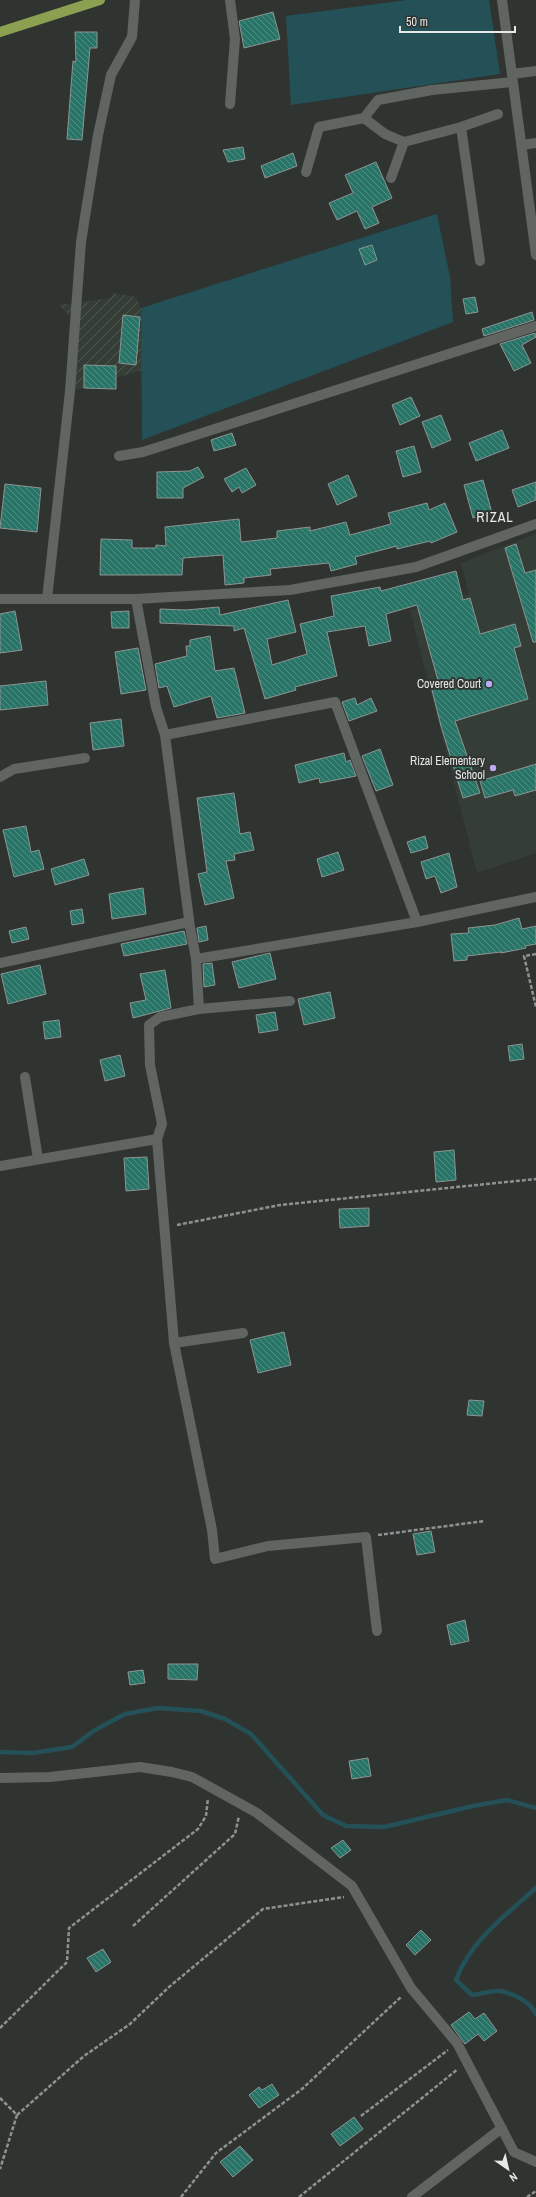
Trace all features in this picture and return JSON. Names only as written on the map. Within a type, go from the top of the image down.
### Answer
[{"type":"main road","points":[[0,32],[100,0]]},
{"type":"street","points":[[47,599],[70,391],[81,242],[98,135],[111,75],[132,37],[135,0]]},
{"type":"street","points":[[230,0],[235,38],[230,104]]},
{"type":"street","points":[[502,0],[536,255]]},
{"type":"street","points":[[306,172],[319,127],[364,118],[378,100],[512,78],[536,70]]},
{"type":"street","points":[[364,118],[385,134],[404,142],[460,127],[501,113],[517,111]]},
{"type":"street","points":[[460,127],[480,261]]},
{"type":"street","points":[[391,178],[404,142]]},
{"type":"street","points":[[522,145],[536,143]]},
{"type":"street","points":[[120,456],[150,450],[536,326]]},
{"type":"street","points":[[0,599],[136,599],[290,590],[416,567],[536,524]]},
{"type":"street","points":[[136,599],[156,707],[165,735],[189,922],[196,959],[199,1009]]},
{"type":"street","points":[[165,735],[335,702],[417,922]]},
{"type":"street","points":[[0,777],[14,769],[85,758]]},
{"type":"street","points":[[196,959],[417,922],[536,897]]},
{"type":"street","points":[[0,963],[189,922]]},
{"type":"street","points":[[290,1001],[199,1009],[160,1017],[149,1025],[150,1065],[162,1124],[157,1139],[174,1343],[208,1508],[215,1559],[268,1546],[366,1537],[377,1631]]},
{"type":"street","points":[[25,1077],[38,1159]]},
{"type":"street","points":[[0,1166],[157,1139]]},
{"type":"street","points":[[174,1343],[243,1333]]},
{"type":"street","points":[[0,1778],[50,1777],[140,1767],[172,1772],[192,1778],[256,1812],[352,1886],[412,1988],[458,2042],[514,2152],[536,2162]]},
{"type":"street","points":[[412,2197],[502,2128]]},
{"type":"path","points":[[536,954],[524,956],[536,1007]]},
{"type":"path","points":[[164,1227],[280,1205],[536,1179]]},
{"type":"path","points":[[366,1537],[485,1521]]},
{"type":"path","points":[[0,2028],[66,1962],[69,1928],[198,1829],[206,1816],[209,1786]]},
{"type":"path","points":[[133,1926],[235,1834],[242,1804]]},
{"type":"path","points":[[0,2169],[17,2115],[84,2056],[130,2024],[169,1986],[263,1908],[358,1896]]},
{"type":"path","points":[[181,2197],[216,2154],[302,2089],[412,1988]]},
{"type":"path","points":[[361,2116],[458,2042]]},
{"type":"path","points":[[298,2197],[468,2062]]},
{"type":"path","points":[[0,2098],[17,2115]]},
{"type":"path","points":[[527,2197],[536,2190]]},
{"type":"shaded area","points":[[112,293],[136,297],[141,308],[142,370],[72,391],[75,321],[59,305],[111,298]]},
{"type":"shaded area","name":"Rizal Elementary School","points":[[536,534],[536,853],[477,873],[410,610],[469,594],[461,563]]},
{"type":"water","points":[[407,0],[489,0],[500,74],[291,105],[286,16]]},
{"type":"water","points":[[437,214],[450,277],[453,322],[142,440],[141,308]]},
{"type":"building","points":[[273,12],[280,39],[244,48],[239,21]]},
{"type":"building","points":[[75,32],[97,32],[97,48],[90,48],[82,140],[67,139],[73,61],[76,62]]},
{"type":"building","points":[[243,147],[245,159],[228,162],[223,150]]},
{"type":"building","points":[[293,153],[297,166],[265,178],[261,166]]},
{"type":"building","points":[[376,162],[392,198],[372,207],[379,223],[365,229],[357,211],[337,220],[329,203],[353,193],[345,175]]},
{"type":"building","points":[[372,245],[377,260],[365,265],[359,249]]},
{"type":"building","points":[[475,297],[478,312],[466,314],[463,299]]},
{"type":"building","points":[[532,312],[534,320],[484,336],[482,329]]},
{"type":"building","points":[[123,315],[140,317],[136,365],[119,363]]},
{"type":"building","points":[[535,333],[536,337],[522,345],[531,363],[514,371],[500,344]]},
{"type":"building","points":[[84,365],[116,366],[116,389],[84,388]]},
{"type":"building","points":[[411,397],[420,416],[400,425],[392,405]]},
{"type":"building","points":[[441,415],[451,440],[432,448],[422,422]]},
{"type":"building","points":[[502,430],[509,448],[476,461],[469,443]]},
{"type":"building","points":[[232,433],[236,445],[214,451],[211,440]]},
{"type":"building","points":[[414,446],[421,472],[403,477],[396,451]]},
{"type":"building","points":[[198,467],[204,477],[183,488],[183,498],[157,498],[157,472],[190,471]]},
{"type":"building","points":[[246,468],[256,485],[242,493],[239,487],[232,492],[224,479]]},
{"type":"building","points":[[348,475],[357,496],[337,505],[328,484]]},
{"type":"building","points":[[483,480],[492,513],[473,518],[464,485]]},
{"type":"building","points":[[536,482],[536,500],[518,507],[512,490]]},
{"type":"building","points":[[5,484],[41,488],[37,532],[0,528]]},
{"type":"building","points":[[427,503],[429,510],[445,503],[457,532],[431,543],[430,541],[397,549],[397,546],[355,557],[357,564],[331,571],[329,563],[270,569],[271,575],[244,578],[244,583],[225,585],[223,555],[183,558],[182,575],[100,575],[101,539],[132,540],[132,548],[156,548],[156,545],[166,546],[165,527],[239,519],[241,542],[277,538],[277,531],[310,527],[310,531],[346,522],[350,535],[391,524],[388,513]]},
{"type":"building","points":[[516,544],[525,573],[536,570],[536,642],[533,642],[505,548]]},
{"type":"building","points":[[456,571],[463,600],[470,598],[480,634],[515,624],[521,646],[514,648],[528,699],[455,721],[480,793],[463,798],[441,726],[431,686],[439,684],[417,605],[386,614],[391,641],[369,646],[365,626],[327,632],[337,676],[295,687],[296,690],[265,699],[244,628],[234,631],[234,626],[160,623],[160,609],[186,610],[219,607],[220,615],[288,600],[296,632],[267,639],[272,665],[307,654],[300,624],[334,616],[331,596],[380,587],[381,591]]},
{"type":"building","points":[[15,611],[22,650],[0,653],[0,614]]},
{"type":"building","points":[[129,611],[129,628],[112,628],[111,612]]},
{"type":"building","points":[[210,636],[215,671],[234,668],[245,713],[217,718],[211,696],[174,707],[167,686],[159,688],[155,664],[187,656],[186,646],[190,646],[190,640]]},
{"type":"building","points":[[138,648],[146,690],[121,694],[115,652]]},
{"type":"building","points":[[46,681],[48,705],[0,710],[0,686]]},
{"type":"building","points":[[355,698],[357,705],[371,698],[377,711],[349,721],[342,702]]},
{"type":"building","points":[[121,719],[124,746],[93,750],[90,723]]},
{"type":"building","points":[[380,749],[393,785],[376,791],[362,756]]},
{"type":"building","points":[[344,753],[346,762],[350,760],[356,776],[320,783],[319,778],[299,783],[295,765]]},
{"type":"building","points":[[536,764],[536,790],[515,796],[513,790],[485,798],[480,781]]},
{"type":"building","points":[[234,793],[240,834],[250,832],[254,850],[234,854],[235,860],[226,861],[234,898],[205,905],[198,874],[207,872],[197,798]]},
{"type":"building","points":[[26,826],[31,852],[39,850],[44,869],[14,877],[3,830]]},
{"type":"building","points":[[425,836],[428,848],[411,853],[407,842]]},
{"type":"building","points":[[338,852],[344,870],[322,877],[317,859]]},
{"type":"building","points":[[449,853],[457,887],[441,893],[435,876],[426,879],[421,862]]},
{"type":"building","points":[[84,859],[89,875],[55,885],[51,869]]},
{"type":"building","points":[[143,888],[146,914],[112,919],[109,894]]},
{"type":"building","points":[[82,909],[84,923],[72,925],[70,911]]},
{"type":"building","points":[[519,918],[522,929],[536,926],[536,944],[525,946],[526,948],[501,953],[467,956],[467,960],[454,961],[451,934],[469,933],[468,928],[495,925]]},
{"type":"building","points":[[206,926],[208,940],[199,942],[197,928]]},
{"type":"building","points":[[26,927],[29,939],[12,943],[9,931]]},
{"type":"building","points":[[184,931],[187,944],[124,956],[121,944]]},
{"type":"building","points":[[270,953],[276,979],[239,988],[232,962]]},
{"type":"building","points":[[212,963],[215,985],[204,987],[203,964]]},
{"type":"building","points":[[40,965],[46,994],[8,1004],[1,974]]},
{"type":"building","points":[[165,970],[171,1008],[133,1018],[130,1003],[146,1000],[140,974]]},
{"type":"building","points":[[330,992],[335,1018],[304,1025],[298,999]]},
{"type":"building","points":[[275,1012],[278,1030],[259,1033],[256,1015]]},
{"type":"building","points":[[59,1020],[61,1037],[45,1039],[43,1022]]},
{"type":"building","points":[[522,1044],[524,1059],[510,1061],[508,1046]]},
{"type":"building","points":[[120,1055],[125,1076],[105,1081],[100,1060]]},
{"type":"building","points":[[454,1150],[456,1180],[436,1182],[434,1152]]},
{"type":"building","points":[[147,1157],[149,1189],[126,1191],[124,1158]]},
{"type":"building","points":[[369,1208],[369,1226],[340,1228],[339,1209]]},
{"type":"building","points":[[284,1332],[291,1365],[258,1373],[250,1340]]},
{"type":"building","points":[[469,1400],[484,1401],[482,1416],[467,1415]]},
{"type":"building","points":[[431,1531],[435,1552],[417,1555],[413,1534]]},
{"type":"building","points":[[465,1620],[469,1641],[451,1645],[447,1625]]},
{"type":"building","points":[[168,1664],[198,1664],[197,1680],[168,1679]]},
{"type":"building","points":[[143,1670],[145,1683],[130,1685],[128,1672]]},
{"type":"building","points":[[368,1758],[371,1776],[352,1779],[349,1761]]},
{"type":"building","points":[[343,1840],[351,1850],[340,1858],[331,1848]]},
{"type":"building","points":[[421,1930],[431,1940],[415,1955],[406,1945]]},
{"type":"building","points":[[103,1949],[111,1962],[96,1972],[87,1958]]},
{"type":"building","points":[[469,2012],[475,2019],[484,2013],[497,2031],[484,2041],[478,2034],[465,2044],[451,2025]]},
{"type":"building","points":[[272,2084],[279,2095],[259,2108],[249,2095],[259,2087],[262,2090]]},
{"type":"building","points":[[354,2117],[363,2129],[340,2146],[331,2134]]},
{"type":"building","points":[[240,2146],[253,2160],[233,2177],[220,2162]]},
{"type":"waterway","points":[[0,1752],[33,1753],[72,1747],[95,1730],[125,1714],[158,1708],[201,1711],[225,1719],[251,1734],[323,1815],[346,1826],[384,1827],[473,1806],[507,1800],[536,1808]]},
{"type":"waterway","points":[[536,1888],[501,1919],[480,1941],[470,1953],[456,1980],[472,1995],[491,1991],[502,1991],[514,1995],[530,2005],[536,2014]]},
{"type":"place","name":"Covered Court","points":[[489,684]]},
{"type":"place","name":"Rizal Elementary School","points":[[493,768]]},
{"type":"district","name":"RIZAL","points":[[495,517]]}]
